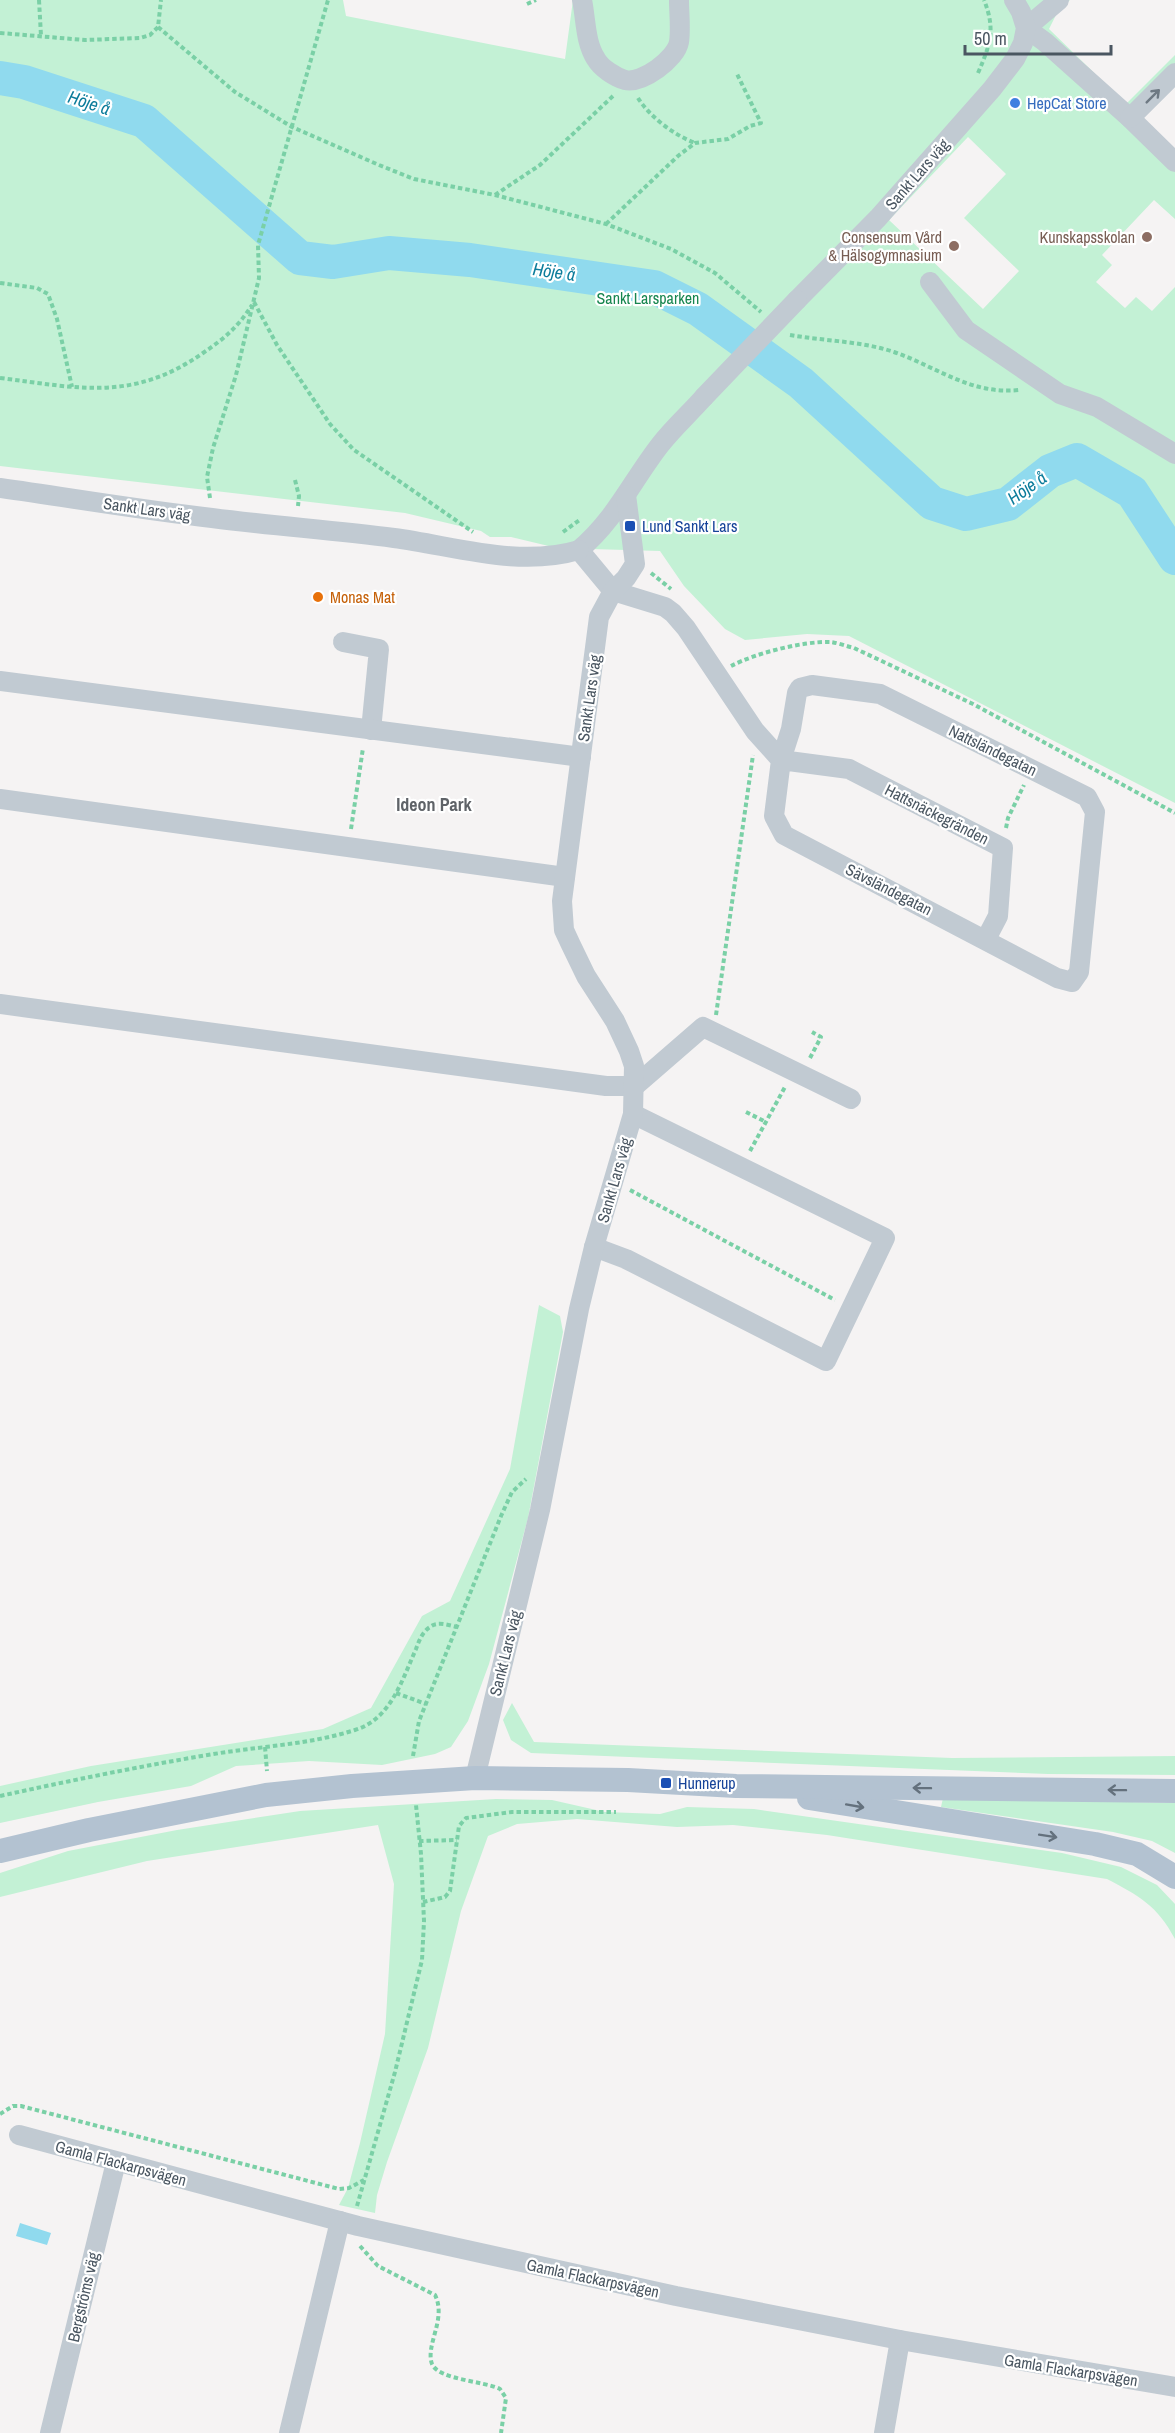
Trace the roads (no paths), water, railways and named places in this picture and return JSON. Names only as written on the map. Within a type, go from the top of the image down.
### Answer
[{"type":"main road","points":[[0,1851],[89,1830],[266,1796],[352,1786],[475,1778],[628,1780],[735,1786],[1175,1791]]},
{"type":"main road","points":[[735,1786],[1095,1844],[1137,1854],[1175,1877]]},
{"type":"street","points":[[582,0],[589,46],[597,61],[607,71],[627,81],[641,79],[673,56],[679,43],[679,0]]},
{"type":"street","points":[[1014,0],[1026,28],[1045,42],[1130,118],[1175,162]]},
{"type":"street","points":[[1026,28],[1059,0]]},
{"type":"street","name":"Sankt Lars väg","points":[[0,488],[210,518],[392,538],[497,555],[528,558],[560,556],[579,550],[600,531],[619,508],[661,443],[878,218],[992,89],[1015,59],[1023,43],[1026,28]]},
{"type":"street","points":[[1130,118],[1175,73]]},
{"type":"street","points":[[930,282],[966,330],[1060,394],[1097,407],[1175,454]]},
{"type":"street","name":"Sankt Lars väg","points":[[475,1778],[540,1510],[579,1309],[594,1247],[633,1114],[634,1066],[629,1051],[615,1022],[586,976],[564,930],[562,901],[599,617],[613,591],[626,578],[635,564],[626,495]]},
{"type":"street","points":[[579,550],[613,591],[658,604],[673,613],[761,737],[781,760]]},
{"type":"street","points":[[343,642],[379,649],[368,729]]},
{"type":"street","points":[[0,681],[581,757]]},
{"type":"street","name":"Nattsländegatan","points":[[781,760],[791,729],[796,693],[800,688],[812,685],[880,694],[1087,797],[1095,812],[1079,972]]},
{"type":"street","name":"Hattsnäckegränden","points":[[781,760],[849,769],[1003,848],[998,916],[986,939]]},
{"type":"street","name":"Sävsländegatan","points":[[781,760],[774,816],[784,835],[1057,978],[1072,982],[1079,972]]},
{"type":"street","points":[[0,799],[565,877]]},
{"type":"street","points":[[0,1004],[606,1086],[635,1086],[704,1027],[852,1099]]},
{"type":"street","points":[[594,1247],[626,1259],[826,1361],[885,1238],[633,1114]]},
{"type":"street","name":"Gamla Flackarpsvägen","points":[[19,2135],[350,2224],[676,2296],[900,2340],[1175,2387]]},
{"type":"street","name":"Bergströms väg","points":[[50,2433],[116,2162]]},
{"type":"street","points":[[289,2433],[350,2224]]},
{"type":"street","points":[[884,2433],[900,2340]]},
{"type":"water","points":[[20,2223],[51,2233],[47,2245],[16,2236]]},
{"type":"waterway","name":"Höje å","points":[[0,78],[24,82],[144,121],[300,258],[333,262],[389,253],[470,260],[654,287],[698,309],[801,383],[932,503],[966,514],[1008,504],[1050,471],[1077,460],[1132,492],[1175,558]]},
{"type":"place","name":"HepCat Store","points":[[1015,103]]},
{"type":"place","name":"Kunskapsskolan","points":[[1147,237]]},
{"type":"place","name":"Consensum Vård & Hälsogymnasium","points":[[954,246]]},
{"type":"place","name":"Lund Sankt Lars","points":[[630,526]]},
{"type":"place","name":"Monas Mat","points":[[318,597]]},
{"type":"place","name":"Hunnerup","points":[[666,1783]]},
{"type":"district","name":"Ideon Park","points":[[434,805]]},
{"type":"park label","name":"Sankt Larsparken","points":[[648,298]]}]
